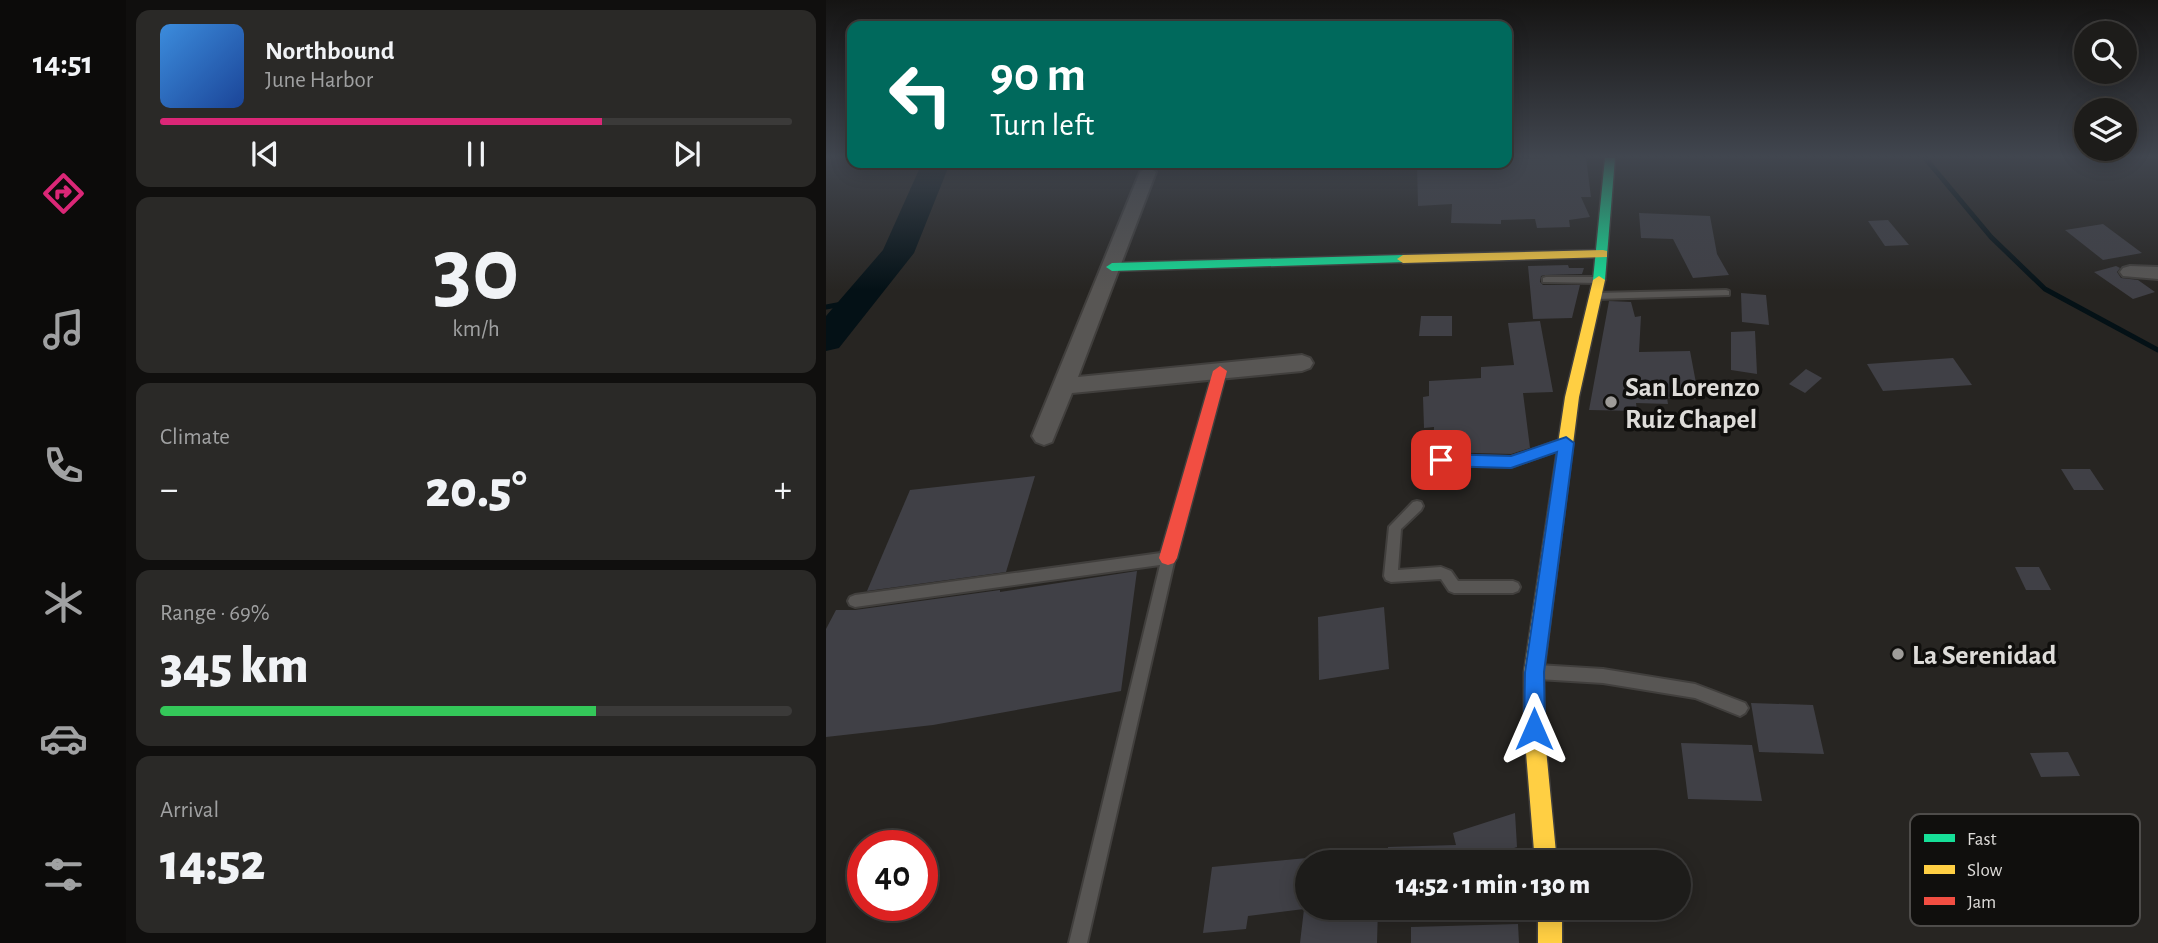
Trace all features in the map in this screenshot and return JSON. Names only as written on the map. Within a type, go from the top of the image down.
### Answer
[{"type":"street","points":[[1044,436],[1137,202]]},
{"type":"street","points":[[1545,850],[1534,729],[1534,672],[1548,588],[1572,397],[1598,288],[1604,254],[1607,202]]},
{"type":"street","points":[[1112,267],[1604,254]]},
{"type":"street","points":[[2130,272],[2158,273]]},
{"type":"street","points":[[1064,386],[1302,363]]},
{"type":"street","points":[[1168,558],[1220,371]]},
{"type":"street","points":[[1550,920],[1550,943]]},
{"type":"lane","points":[[1546,281],[1598,288],[1726,293]]},
{"type":"lane","points":[[1441,460],[1511,462],[1566,443]]},
{"type":"lane","points":[[1416,506],[1395,527],[1391,576],[1441,573],[1446,575],[1454,587],[1513,587]]},
{"type":"lane","points":[[855,601],[1168,558],[1078,943]]},
{"type":"lane","points":[[1528,587],[1548,588]]},
{"type":"lane","points":[[1534,672],[1603,676],[1695,691],[1740,708]]},
{"type":"building","points":[[1418,202],[1583,202],[1590,217],[1569,220],[1570,227],[1537,228],[1535,219],[1501,220],[1501,224],[1451,223],[1452,204],[1418,206]]},
{"type":"building","points":[[1639,213],[1710,216],[1717,254],[1729,275],[1693,278],[1673,239],[1641,238]]},
{"type":"building","points":[[1888,220],[1909,245],[1885,246],[1868,221]]},
{"type":"building","points":[[2103,224],[2142,253],[2103,260],[2065,230]]},
{"type":"building","points":[[1568,265],[1569,268],[1584,268],[1582,274],[1545,275],[1541,276],[1540,282],[1543,285],[1580,285],[1572,318],[1533,319],[1528,266]]},
{"type":"building","points":[[2116,266],[2120,268],[2117,272],[2121,278],[2138,280],[2155,292],[2133,299],[2094,272]]},
{"type":"building","points":[[1741,293],[1766,295],[1769,325],[1742,322]]},
{"type":"building","points":[[1609,301],[1631,302],[1635,317],[1641,316],[1639,352],[1690,351],[1699,399],[1667,398],[1668,404],[1636,403],[1637,411],[1589,410]]},
{"type":"building","points":[[1421,316],[1452,316],[1452,336],[1419,336]]},
{"type":"building","points":[[1540,321],[1553,392],[1523,393],[1530,448],[1511,454],[1441,452],[1433,456],[1434,427],[1424,428],[1423,397],[1429,396],[1429,381],[1481,378],[1481,367],[1514,365],[1508,323]]},
{"type":"building","points":[[1755,331],[1757,374],[1731,370],[1731,332]]},
{"type":"building","points":[[1953,358],[1972,385],[1883,391],[1867,364]]},
{"type":"building","points":[[1806,369],[1822,378],[1805,393],[1789,384]]},
{"type":"building","points":[[2061,469],[2090,469],[2104,490],[2074,490]]},
{"type":"building","points":[[1035,476],[1006,572],[867,591],[910,490]]},
{"type":"building","points":[[2015,567],[2039,567],[2051,590],[2026,590]]},
{"type":"building","points":[[1137,571],[1121,691],[933,725],[826,737],[826,629],[836,610],[1000,592]]},
{"type":"building","points":[[1384,607],[1389,669],[1319,680],[1318,617]]},
{"type":"building","points":[[1751,703],[1813,705],[1824,754],[1759,752]]},
{"type":"building","points":[[1681,743],[1752,745],[1762,801],[1688,799]]},
{"type":"building","points":[[2068,752],[2080,776],[2041,777],[2030,753]]},
{"type":"building","points":[[1515,813],[1517,847],[1508,850],[1388,850],[1388,847],[1456,845],[1453,833]]},
{"type":"building","points":[[1295,859],[1295,910],[1248,916],[1246,929],[1203,933],[1212,867]]},
{"type":"building","points":[[1303,920],[1378,920],[1377,943],[1300,943]]},
{"type":"building","points":[[1518,924],[1519,943],[1411,943],[1411,927]]},
{"type":"waterway","points":[[826,339],[898,253],[920,202]]},
{"type":"waterway","points":[[1962,202],[1991,237],[2045,289],[2158,350]]},
{"type":"waterway","points":[[826,307],[858,301]]},
{"type":"traffic: fast","points":[[1599,280],[1606,202]]},
{"type":"traffic: fast","points":[[1112,267],[1403,259]]},
{"type":"traffic: slow","points":[[1403,259],[1603,254]]},
{"type":"traffic: slow","points":[[1545,850],[1534,728],[1534,672],[1572,397],[1599,280]]},
{"type":"traffic: slow","points":[[1550,920],[1550,943]]},
{"type":"traffic: jam","points":[[1168,558],[1220,371]]},
{"type":"place","name":"San Lorenzo Ruiz Chapel","points":[[1611,402]]},
{"type":"place","name":"La Serenidad","points":[[1898,654]]},
{"type":"route","points":[[1441,460],[1511,462],[1566,443],[1548,588],[1534,672],[1534,729]]}]
